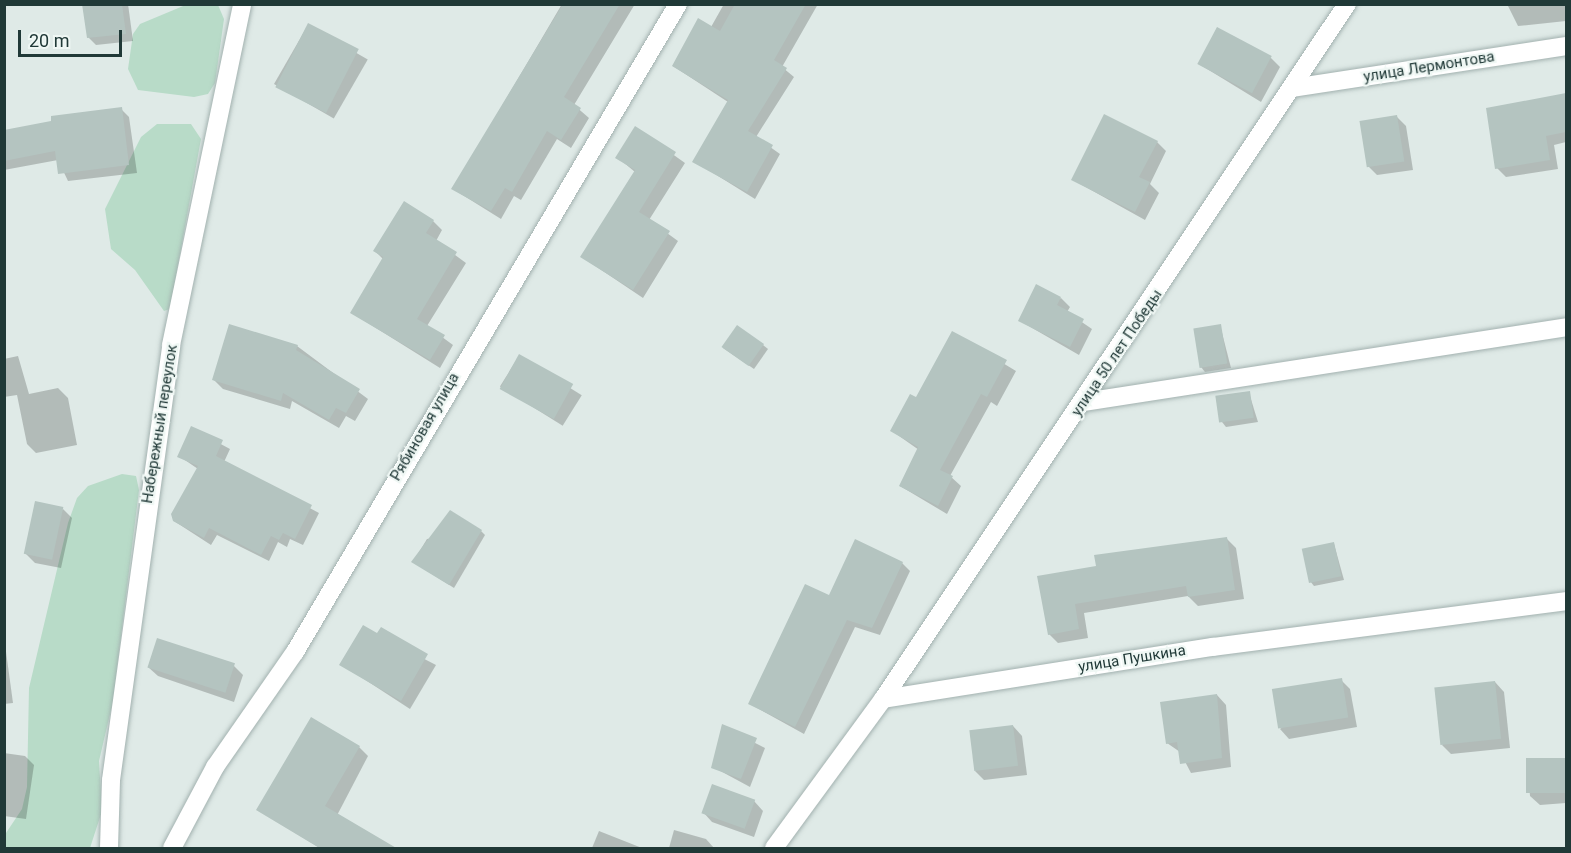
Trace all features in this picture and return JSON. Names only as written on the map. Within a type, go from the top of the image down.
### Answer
[{"type":"street","name":"Набережный переулок","points":[[109,849],[111,780],[170,356],[242,4]]},
{"type":"street","name":"Рябиновая улица","points":[[172,849],[195,800],[295,652],[678,4]]},
{"type":"street","name":"улица 50 лет Победы","points":[[883,699],[1084,402],[1347,4]]},
{"type":"street","name":"улица Лермонтова","points":[[1292,88],[1566,46]]},
{"type":"street","points":[[1084,402],[1566,327]]},
{"type":"street","name":"улица Пушкина","points":[[883,699],[1213,647],[1566,601]]},
{"type":"street","points":[[774,849],[883,699]]},
{"type":"green space","points":[[188,4],[218,5],[224,19],[215,83],[208,94],[194,97],[138,90],[128,69],[133,34],[140,24]]},
{"type":"green space","points":[[157,124],[191,124],[201,139],[170,309],[164,311],[135,270],[111,249],[105,209],[141,137]]},
{"type":"green space","points":[[122,474],[136,476],[139,490],[113,701],[99,761],[102,811],[90,848],[5,848],[6,833],[22,809],[27,787],[29,688],[68,523],[77,498],[88,486]]},
{"type":"building","points":[[82,4],[122,4],[126,34],[87,38]]},
{"type":"building","points":[[563,4],[620,4],[564,97],[581,108],[561,140],[547,131],[512,192],[505,188],[491,211],[451,189]]},
{"type":"building","points":[[735,4],[806,4],[774,60],[787,68],[748,131],[773,145],[747,192],[692,162],[728,100],[672,66],[698,18],[720,31]]},
{"type":"building","points":[[308,23],[359,49],[326,113],[275,87]]},
{"type":"building","points":[[1217,27],[1272,56],[1252,93],[1197,64]]},
{"type":"building","points":[[1566,93],[1566,132],[1546,136],[1550,160],[1495,169],[1486,108]]},
{"type":"building","points":[[122,107],[129,165],[58,174],[55,151],[4,161],[4,130],[51,121],[51,116]]},
{"type":"building","points":[[1104,114],[1158,141],[1139,177],[1150,182],[1135,212],[1071,180]]},
{"type":"building","points":[[1397,115],[1404,161],[1367,167],[1359,121]]},
{"type":"building","points":[[635,126],[676,152],[639,212],[670,231],[633,290],[580,257],[635,170],[615,158]]},
{"type":"building","points":[[404,201],[434,220],[426,233],[457,252],[417,319],[445,335],[430,360],[350,313],[383,257],[373,251]]},
{"type":"building","points":[[1036,284],[1061,297],[1057,305],[1084,319],[1070,347],[1018,321]]},
{"type":"building","points":[[229,324],[298,345],[296,350],[360,389],[346,413],[336,408],[329,420],[283,393],[281,401],[212,380]]},
{"type":"building","points":[[1221,324],[1227,364],[1200,368],[1193,328]]},
{"type":"building","points":[[737,325],[764,344],[749,366],[722,347]]},
{"type":"building","points":[[952,331],[1007,360],[987,397],[981,394],[940,470],[953,476],[938,506],[899,486],[918,447],[890,431],[910,394],[916,397]]},
{"type":"building","points":[[519,354],[573,384],[554,419],[500,389]]},
{"type":"building","points":[[1250,391],[1254,418],[1219,423],[1215,396]]},
{"type":"building","points":[[191,426],[223,440],[216,456],[312,505],[295,539],[283,533],[279,540],[271,536],[261,555],[209,528],[204,538],[173,521],[171,514],[198,466],[177,457]]},
{"type":"building","points":[[35,501],[63,507],[52,560],[24,554]]},
{"type":"building","points":[[450,510],[482,530],[449,585],[411,562]]},
{"type":"building","points":[[1227,537],[1235,590],[1188,597],[1186,586],[1075,604],[1079,629],[1048,635],[1037,576],[1096,566],[1094,555]]},
{"type":"building","points":[[855,539],[903,562],[872,628],[847,620],[795,727],[748,704],[805,584],[829,595]]},
{"type":"building","points":[[1334,542],[1341,576],[1309,583],[1302,549]]},
{"type":"building","points":[[363,625],[377,633],[381,627],[428,654],[401,701],[339,665]]},
{"type":"building","points":[[157,638],[235,663],[225,693],[147,667]]},
{"type":"building","points":[[1342,678],[1348,718],[1278,729],[1272,689]]},
{"type":"building","points":[[1495,681],[1501,739],[1440,745],[1434,687]]},
{"type":"building","points":[[1217,694],[1222,758],[1180,764],[1177,742],[1166,744],[1160,702]]},
{"type":"building","points":[[311,717],[360,746],[325,806],[398,849],[321,849],[256,810]]},
{"type":"building","points":[[722,724],[757,738],[741,779],[711,768]]},
{"type":"building","points":[[1013,725],[1018,766],[974,771],[969,730]]},
{"type":"building","points":[[1526,758],[1566,758],[1566,793],[1526,793]]},
{"type":"building","points":[[712,784],[755,800],[745,829],[701,813]]}]
